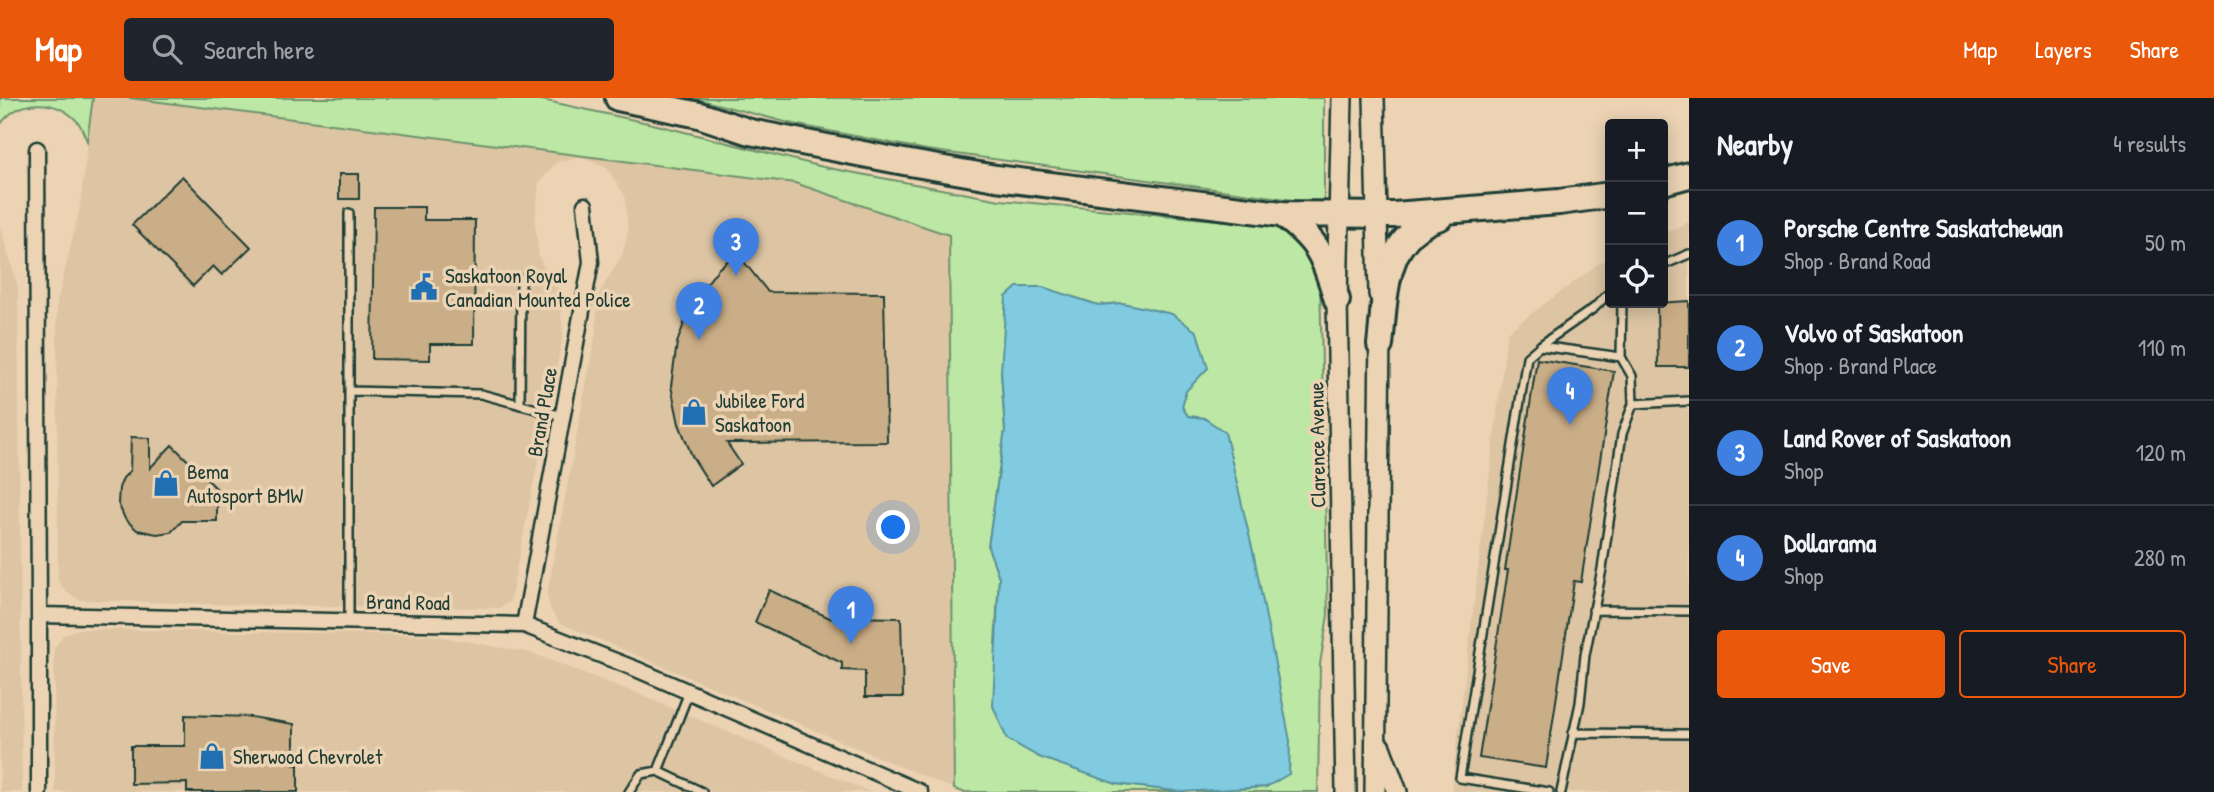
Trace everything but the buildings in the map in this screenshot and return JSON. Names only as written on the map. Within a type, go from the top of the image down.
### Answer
[{"type":"highway","points":[[618,98],[699,115],[750,132],[904,162],[996,178],[1282,214],[1377,216],[1458,211],[1605,196]]},
{"type":"highway","points":[[1668,181],[1689,175]]},
{"type":"highway","points":[[1380,345],[1387,283],[1395,253],[1406,237],[1425,222],[1458,211]]},
{"type":"highway","points":[[1282,214],[1306,233],[1321,253],[1337,300]]},
{"type":"main road","name":"Clarence Avenue","points":[[1342,98],[1337,300],[1346,792]]},
{"type":"main road","points":[[1374,98],[1380,345],[1375,792]]},
{"type":"main road","points":[[1375,733],[1397,792]]},
{"type":"street","points":[[37,149],[39,792]]},
{"type":"street","name":"Brand Place","points":[[524,625],[591,262],[585,205]]},
{"type":"street","name":"Brand Road","points":[[38,615],[524,625],[689,692],[920,792]]},
{"type":"lane","points":[[349,213],[349,622]]},
{"type":"lane","points":[[1668,263],[1689,254]]},
{"type":"lane","points":[[520,405],[521,279]]},
{"type":"lane","points":[[1549,792],[1461,778],[1527,357],[1605,297]]},
{"type":"lane","points":[[1561,792],[1580,703],[1622,434],[1633,404],[1632,376],[1621,357],[1622,308]]},
{"type":"lane","points":[[1540,346],[1621,357]]},
{"type":"lane","points":[[349,391],[481,394],[562,416]]},
{"type":"lane","points":[[1633,404],[1689,401]]},
{"type":"lane","points":[[1593,610],[1689,611]]},
{"type":"lane","points":[[658,771],[689,692]]},
{"type":"lane","points":[[1573,733],[1689,734]]},
{"type":"lane","points":[[629,792],[641,774],[658,771],[702,792]]},
{"type":"shaded area","points":[[93,98],[129,98],[795,183],[949,235],[954,789],[560,623],[551,611],[547,595],[596,331],[597,297],[623,253],[628,231],[625,196],[607,168],[581,157],[556,162],[539,183],[535,223],[539,258],[559,292],[563,335],[510,602],[499,608],[244,605],[80,600],[66,592],[58,580],[57,303],[80,207]]},
{"type":"shaded area","points":[[1689,222],[1689,792],[1451,792],[1507,332],[1605,260],[1605,308],[1668,308],[1668,232]]},
{"type":"shaded area","points":[[0,227],[18,287],[22,792],[0,792]]},
{"type":"shaded area","points":[[78,629],[431,635],[531,653],[636,693],[870,792],[55,792],[54,649],[63,635]]},
{"type":"green space","points":[[0,98],[93,98],[87,141],[77,121],[68,113],[48,105],[37,104],[17,110],[0,125]]},
{"type":"green space","points":[[129,98],[533,98],[657,125],[823,167],[1000,200],[1250,223],[1284,229],[1308,248],[1320,281],[1328,615],[1320,664],[1318,792],[1196,792],[1266,787],[1204,418],[1188,416],[1182,407],[1186,391],[1123,303],[1098,305],[1042,287],[1001,371],[1005,430],[988,547],[999,577],[995,644],[1116,784],[1184,792],[963,792],[954,789],[949,235],[795,183]]},
{"type":"green space","points":[[693,98],[1324,98],[1324,199],[1316,203],[927,150],[793,124]]},
{"type":"water","points":[[1017,287],[1042,287],[1098,305],[1123,303],[1172,314],[1197,332],[1208,368],[1186,391],[1182,407],[1188,416],[1204,418],[1225,432],[1254,556],[1290,741],[1289,774],[1266,787],[1183,792],[1116,784],[1039,757],[1007,739],[993,706],[999,577],[988,547],[1005,430],[1001,371],[1006,297]]},
{"type":"place","name":"Land Rover of Saskatoon","points":[[736,276]]},
{"type":"place","name":"Saskatoon Royal Canadian Mounted Police","points":[[424,287]]},
{"type":"place","name":"Volvo of Saskatoon","points":[[699,340]]},
{"type":"place","name":"Jubilee Ford Saskatoon","points":[[694,412]]},
{"type":"place","name":"Dollarama","points":[[1570,425]]},
{"type":"place","name":"Bema Autosport BMW","points":[[166,483]]},
{"type":"place","name":"Porsche Centre Saskatchewan","points":[[851,644]]},
{"type":"place","name":"Sherwood Chevrolet","points":[[212,756]]}]
